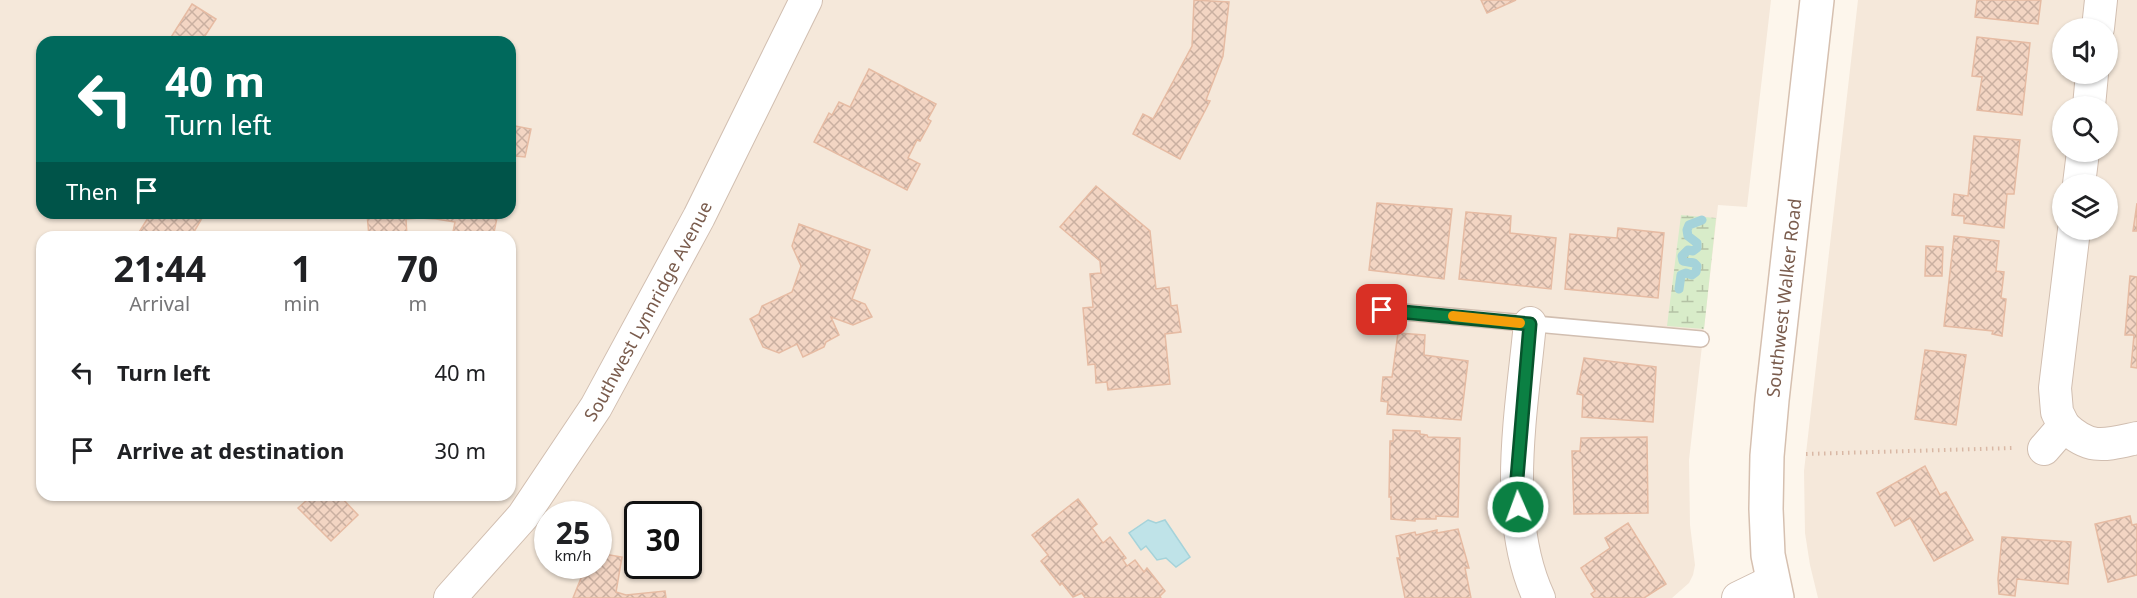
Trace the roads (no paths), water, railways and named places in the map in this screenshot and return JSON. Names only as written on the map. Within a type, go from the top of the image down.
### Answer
[{"type":"main road","name":"Southwest Walker Road","points":[[1775,589],[1768,555],[1767,456],[1817,0]]},
{"type":"street","name":"Southwest Lynnridge Avenue","points":[[450,598],[523,516],[596,407],[699,218],[806,0]]},
{"type":"street","points":[[2099,18],[2101,0]]},
{"type":"street","points":[[2073,240],[2055,388],[2057,412],[2064,426],[2082,440],[2096,446],[2137,438]]},
{"type":"street","points":[[1530,324],[1516,490],[1521,541],[1533,586],[1539,598]]},
{"type":"street","points":[[2044,449],[2064,426]]},
{"type":"street","points":[[1738,598],[1775,589]]},
{"type":"lane","points":[[1382,310],[1701,339]]},
{"type":"water","points":[[1148,520],[1156,523],[1165,520],[1190,557],[1176,567],[1166,558],[1157,560],[1146,546],[1141,550],[1129,533]]},
{"type":"waterway","points":[[1679,289],[1681,275],[1686,273],[1692,275],[1696,272],[1697,266],[1694,263],[1683,261],[1682,256],[1688,250],[1693,251],[1697,248],[1697,243],[1688,236],[1687,230],[1689,225],[1702,220]]}]
